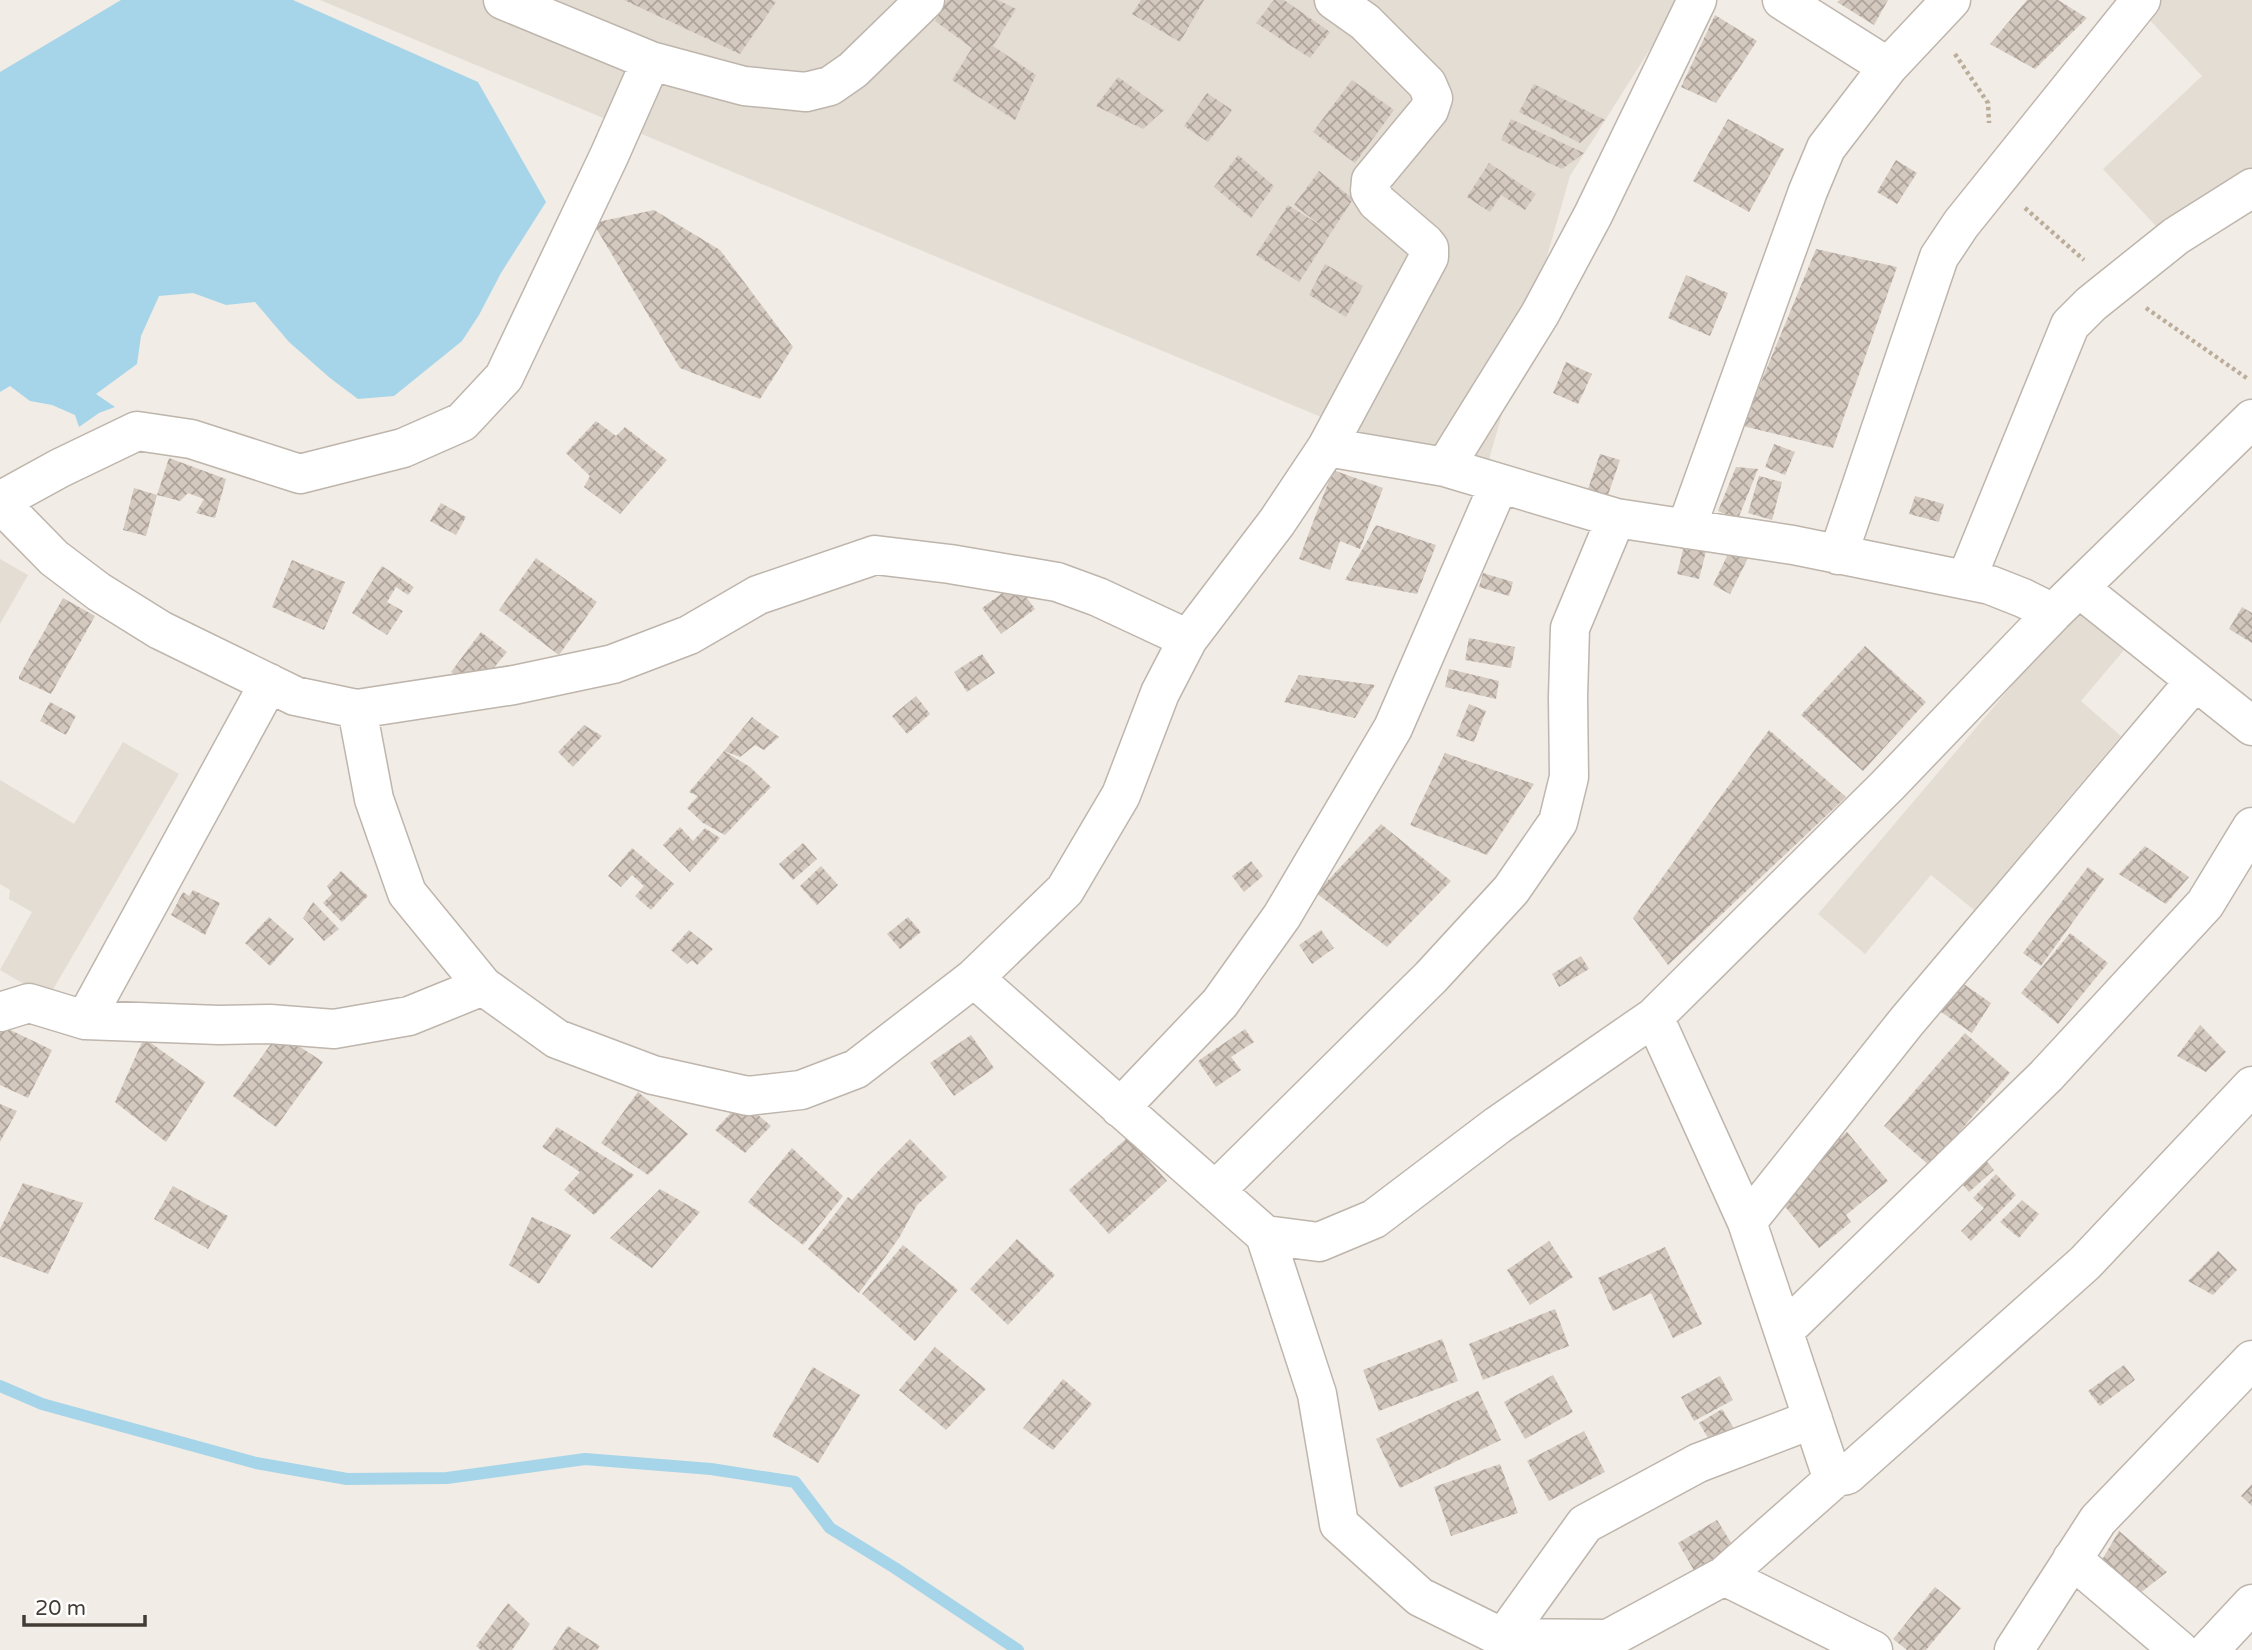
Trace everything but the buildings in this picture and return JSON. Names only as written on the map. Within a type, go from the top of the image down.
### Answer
[{"type":"street","points":[[503,0],[651,61],[744,86],[806,92],[830,86],[853,70],[925,0]]},
{"type":"street","points":[[358,709],[374,799],[407,893],[483,986],[557,1039],[653,1075],[748,1096],[801,1090],[856,1069],[974,978],[1065,890],[1121,795],[1160,693],[1188,639],[1277,522],[1327,446],[1429,257],[1429,248],[1425,243],[1377,202],[1370,191],[1371,180],[1429,110],[1433,98],[1427,84],[1365,22],[1334,0]]},
{"type":"street","points":[[1445,467],[1540,314],[1593,215],[1697,0]]},
{"type":"street","points":[[1783,0],[1888,67]]},
{"type":"street","points":[[1686,529],[1826,148],[1888,67],[1951,0]]},
{"type":"street","points":[[1838,555],[1939,257],[1994,182],[2141,0]]},
{"type":"street","points":[[651,61],[504,377],[462,422],[403,448],[300,474],[191,439],[137,431],[60,468],[0,502],[54,558],[99,592],[160,630],[295,696],[358,709],[514,685],[613,663],[689,635],[758,595],[875,555],[950,564],[1057,582],[1098,597],[1188,639]]},
{"type":"street","points":[[1966,580],[2070,325],[2091,304],[2176,236],[2252,188]]},
{"type":"street","points":[[1265,1235],[1318,1242],[1374,1219],[1498,1125],[1654,1017],[1887,786],[2066,601],[2252,419]]},
{"type":"street","points":[[1327,446],[1445,467],[1616,519],[1793,545],[1990,585],[2024,598],[2066,601],[2195,681],[2252,726]]},
{"type":"street","points":[[1120,1108],[1220,1003],[1282,916],[1393,728],[1499,484]]},
{"type":"street","points":[[1215,1191],[1431,978],[1511,890],[1558,822],[1569,778],[1570,628],[1616,519]]},
{"type":"street","points":[[1747,1222],[1908,1021],[2195,681]]},
{"type":"street","points":[[85,1020],[268,683]]},
{"type":"street","points":[[1784,1331],[2046,1076],[2205,904],[2252,827]]},
{"type":"street","points":[[974,978],[1265,1235],[1317,1394],[1339,1524],[1420,1597],[1503,1637],[1610,1644],[1724,1576],[1836,1477],[1847,1475],[2085,1263],[2252,1086]]},
{"type":"street","points":[[0,1012],[29,1003],[85,1020],[219,1025],[271,1024],[334,1029],[410,1016],[483,986]]},
{"type":"street","points":[[1654,1017],[1747,1222],[1830,1471],[1836,1477]]},
{"type":"street","points":[[2014,1650],[2098,1520],[2252,1360]]},
{"type":"street","points":[[1503,1637],[1585,1524],[1698,1463],[1813,1419]]},
{"type":"street","points":[[2072,1559],[2179,1650]]},
{"type":"street","points":[[1724,1576],[1873,1650]]},
{"type":"street","points":[[2209,1650],[2252,1604]]},
{"type":"path","points":[[1951,48],[1988,103],[1994,182],[2114,285],[2252,382]]},
{"type":"shaded area","points":[[320,0],[1681,0],[1570,176],[1482,484]]},
{"type":"shaded area","points":[[2131,0],[2252,0],[2252,185],[2180,252],[2103,169],[2202,76]]},
{"type":"shaded area","points":[[0,559],[28,575],[0,624]]},
{"type":"shaded area","points":[[2082,603],[2130,643],[2081,701],[2121,736],[1974,910],[1931,875],[1865,954],[1818,914]]},
{"type":"shaded area","points":[[123,742],[179,774],[48,998],[0,970],[32,912],[9,899],[10,890],[0,884],[0,780],[74,824]]},
{"type":"water","points":[[121,0],[293,0],[478,82],[546,202],[462,341],[394,396],[358,399],[289,342],[255,302],[226,305],[193,293],[159,296],[141,336],[137,364],[96,394],[115,407],[99,413],[79,427],[75,415],[52,405],[30,401],[10,386],[0,392],[0,72]]},
{"type":"waterway","points":[[0,1386],[42,1404],[256,1463],[347,1479],[447,1478],[585,1459],[711,1469],[795,1482],[830,1528],[1018,1650]]}]
